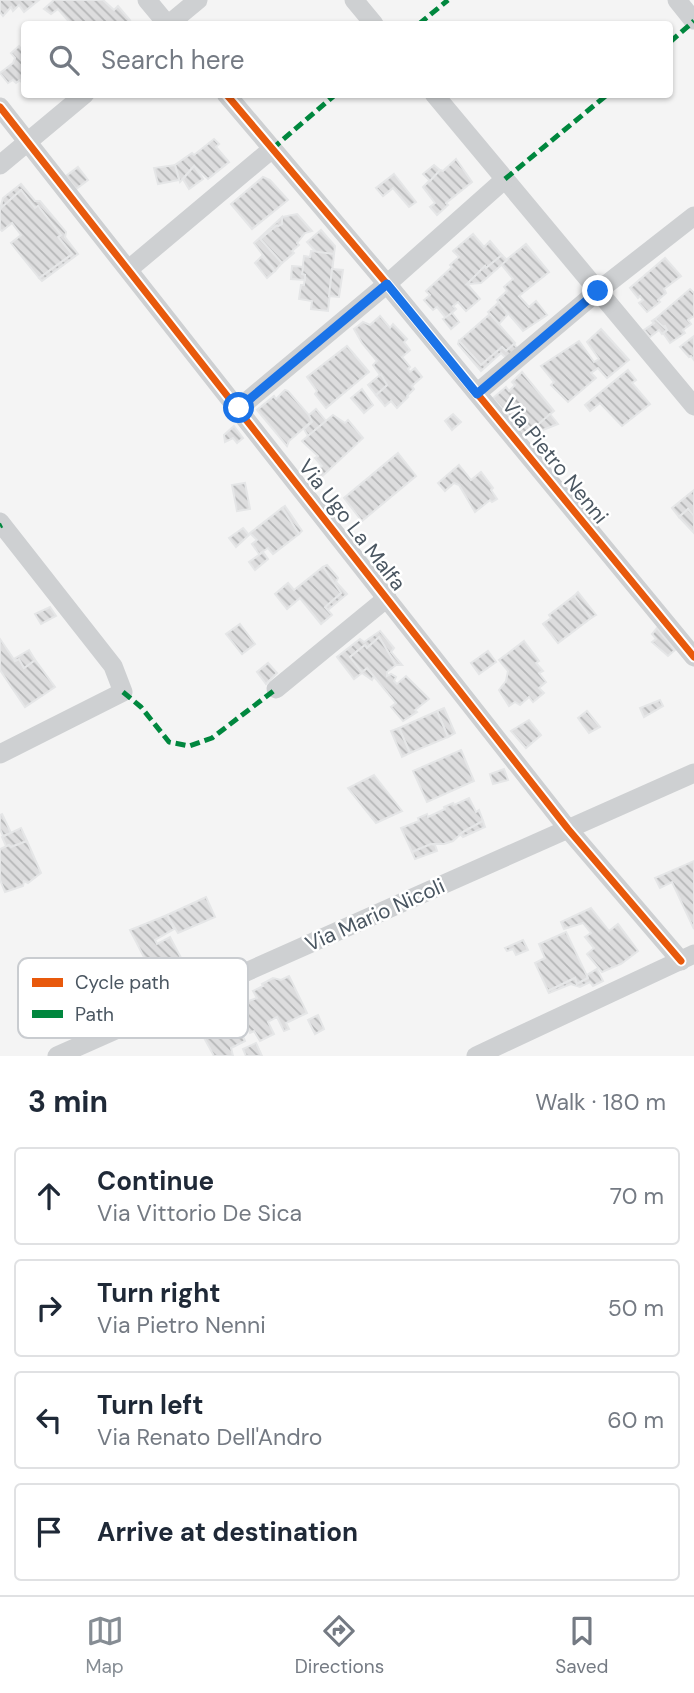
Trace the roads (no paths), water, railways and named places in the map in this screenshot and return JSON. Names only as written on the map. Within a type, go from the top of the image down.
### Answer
[{"type":"street","points":[[147,0],[165,21]]},
{"type":"street","points":[[172,21],[198,0]]},
{"type":"street","points":[[354,0],[372,21]]},
{"type":"street","points":[[677,0],[693,20]]},
{"type":"street","points":[[0,165],[80,98]]},
{"type":"street","name":"Via Pietro Nenni","points":[[229,98],[387,284],[694,657]]},
{"type":"street","points":[[437,98],[694,406]]},
{"type":"street","name":"Via Ugo La Malfa","points":[[0,107],[568,829],[687,958]]},
{"type":"street","points":[[129,269],[272,149]]},
{"type":"street","points":[[239,408],[387,284],[505,179]]},
{"type":"street","points":[[477,394],[598,291],[694,216]]},
{"type":"street","points":[[0,522],[113,666],[123,692],[0,754]]},
{"type":"street","points":[[276,689],[387,598]]},
{"type":"street","name":"Via Mario Nicoli","points":[[248,971],[694,774]]},
{"type":"street","points":[[476,1056],[687,958]]},
{"type":"street","name":"Via Mario Nicoli","points":[[57,1056],[98,1038]]}]
